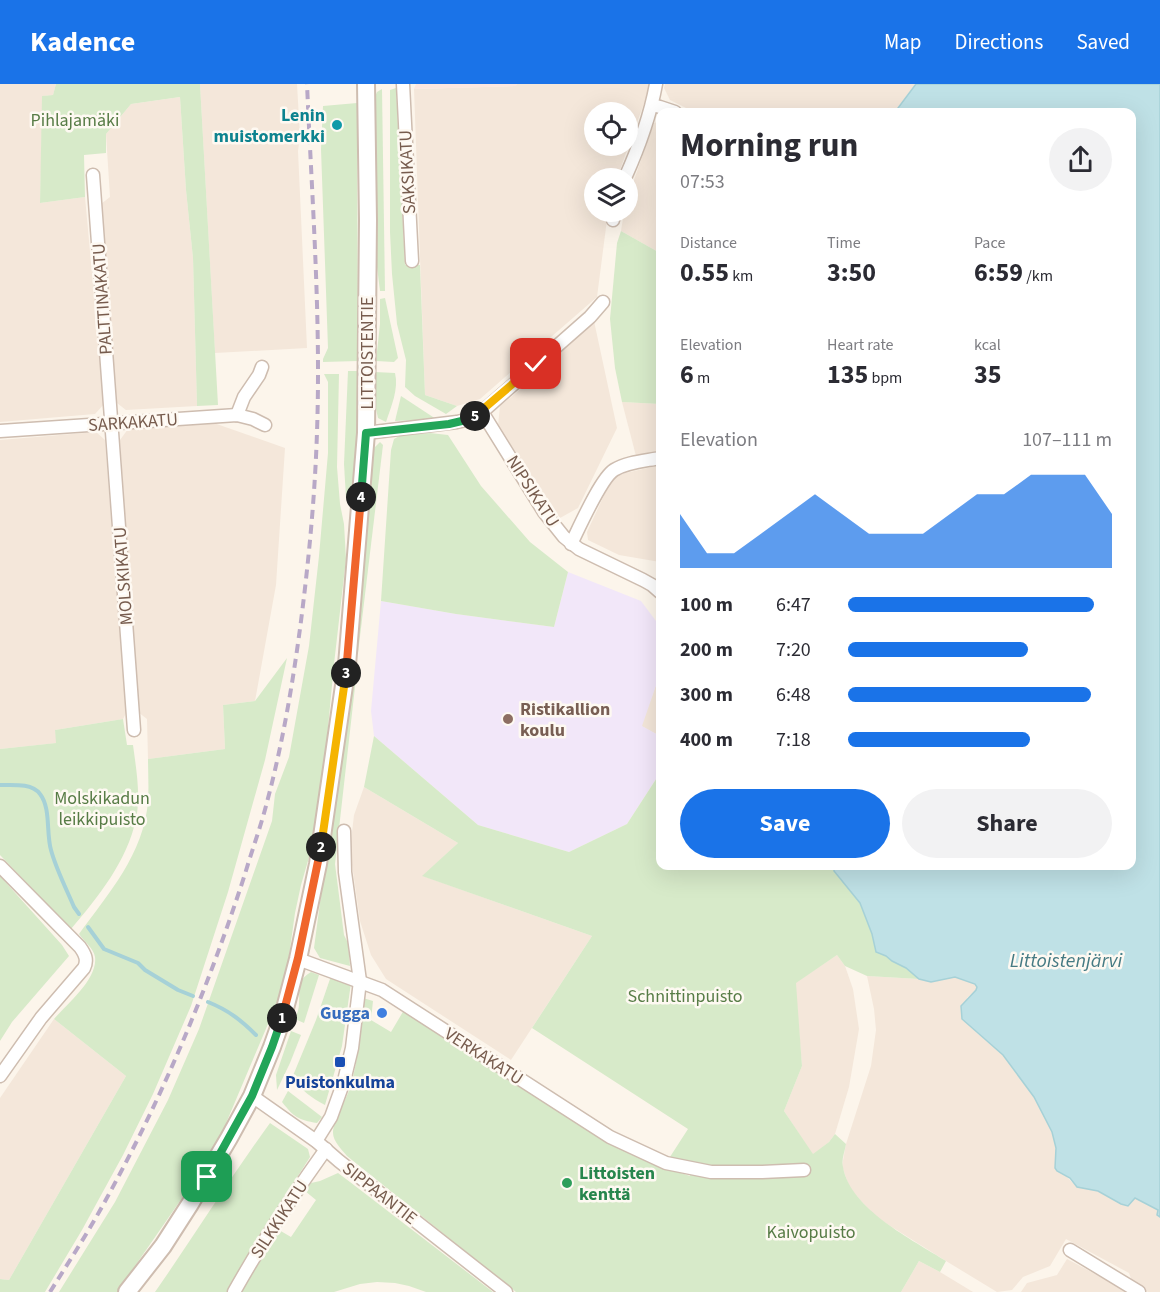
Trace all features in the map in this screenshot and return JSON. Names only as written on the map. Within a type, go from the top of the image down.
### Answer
[{"type":"street","name":"LITTOISTENTIE","points":[[127,1292],[163,1246],[190,1204],[252,1096],[283,1016],[318,864],[347,665],[366,433],[368,220],[366,84]]},
{"type":"street","name":"SAKSIKATU","points":[[403,84],[412,261]]},
{"type":"street","points":[[630,168],[644,133],[656,84]]},
{"type":"street","points":[[652,105],[663,108]]},
{"type":"street","name":"PALTTINAKATU","points":[[93,175],[112,423]]},
{"type":"street","points":[[366,433],[457,422],[482,412],[590,317],[603,302]]},
{"type":"street","points":[[237,416],[244,397],[262,367]]},
{"type":"street","name":"NIPSIKATU","points":[[482,412],[551,522],[571,544],[644,580],[656,588]]},
{"type":"street","name":"SARKAKATU","points":[[0,431],[237,416],[253,419],[265,425]]},
{"type":"street","name":"MOLSKIKATU","points":[[112,423],[134,730]]},
{"type":"street","points":[[571,544],[602,483],[610,473],[625,465],[656,459]]},
{"type":"street","points":[[316,1141],[331,1117],[344,1081],[352,1048],[360,981],[345,872],[344,831]]},
{"type":"street","points":[[0,866],[80,947],[85,954],[86,963],[35,1025],[0,1076]]},
{"type":"street","name":"VERKAKATU","points":[[298,958],[382,990],[610,1137],[666,1163],[711,1172],[804,1170]]},
{"type":"street","name":"SIPPAANTIE","points":[[252,1096],[316,1141],[506,1292]]},
{"type":"street","name":"SILKKIKATU","points":[[234,1292],[280,1215],[326,1149]]},
{"type":"street","points":[[1070,1250],[1139,1292]]},
{"type":"shaded area","points":[[0,84],[56,84],[53,95],[43,96],[40,203],[85,197],[104,404],[95,414],[0,422]]},
{"type":"shaded area","points":[[200,84],[297,84],[307,348],[215,353]]},
{"type":"shaded area","points":[[416,84],[517,84],[516,86],[414,89]]},
{"type":"shaded area","points":[[517,84],[649,84],[638,120],[638,102],[584,102],[584,156],[625,156],[621,168],[584,168],[584,222],[607,222],[597,297],[480,399],[457,406],[425,395],[414,89],[515,86]]},
{"type":"shaded area","points":[[665,84],[916,84],[898,108],[686,108],[670,100],[664,88]]},
{"type":"shaded area","points":[[180,97],[193,258],[197,406],[126,410],[117,403],[101,204],[110,197],[106,134],[131,104]]},
{"type":"shaded area","points":[[656,122],[656,251],[621,231],[622,222],[638,222],[638,169]]},
{"type":"shaded area","points":[[594,321],[617,428],[578,508],[560,518],[498,426],[500,406]]},
{"type":"shaded area","points":[[622,402],[656,404],[656,452],[636,456]]},
{"type":"shaded area","points":[[211,422],[285,448],[276,585],[255,701],[223,705],[225,749],[148,759],[147,719],[138,712],[120,440],[128,429]]},
{"type":"shaded area","points":[[96,432],[105,440],[126,713],[123,719],[55,730],[57,743],[0,749],[0,440]]},
{"type":"shaded area","points":[[656,466],[656,561],[619,555],[588,540],[587,532],[613,476]]},
{"type":"shaded area","name":"Ristikallion koulu","points":[[568,572],[641,601],[656,621],[656,686],[642,726],[656,734],[656,779],[627,824],[569,852],[478,825],[374,736],[371,711],[381,601],[554,627]]},
{"type":"shaded area","points":[[656,685],[656,734],[641,726]]},
{"type":"shaded area","points":[[364,787],[458,843],[423,876],[592,936],[511,1060],[386,979],[371,955],[360,921],[350,850],[354,815]]},
{"type":"shaded area","points":[[837,955],[845,966],[853,989],[859,1029],[849,1087],[835,1134],[813,1155],[784,1111],[802,1066],[795,983]]},
{"type":"shaded area","points":[[867,976],[919,979],[931,982],[955,977],[975,983],[976,990],[967,998],[976,1032],[1003,1055],[1034,1097],[1052,1132],[1056,1148],[1057,1171],[1065,1175],[1077,1187],[1098,1191],[1121,1204],[1135,1198],[1158,1210],[1157,1215],[1160,1218],[1160,1292],[1148,1292],[1133,1284],[1129,1273],[1066,1239],[1050,1266],[1023,1277],[1012,1290],[997,1292],[876,1217],[850,1189],[842,1166],[846,1144],[871,1066],[876,1030]]},
{"type":"shaded area","points":[[54,1019],[126,1076],[9,1280],[0,1279],[0,1098]]},
{"type":"shaded area","points":[[1067,1259],[1129,1292],[1021,1292],[1027,1283],[1057,1275]]},
{"type":"shaded area","points":[[919,1261],[940,1272],[973,1292],[901,1292]]},
{"type":"green space","name":"Pihlajamäki","points":[[56,84],[200,84],[218,405],[197,406],[193,258],[180,97],[131,104],[106,134],[106,153],[84,155],[85,197],[40,203],[42,96],[53,95]]},
{"type":"green space","points":[[396,88],[405,265],[420,265],[425,395],[457,406],[446,414],[415,396],[405,387],[406,360],[397,324],[390,232],[390,90]]},
{"type":"green space","points":[[382,89],[385,291],[380,291],[376,259],[374,99],[377,92]]},
{"type":"green space","points":[[357,103],[358,361],[323,362],[328,348],[321,149],[323,106]]},
{"type":"green space","points":[[621,231],[656,251],[656,404],[622,402],[615,368],[610,319],[617,243]]},
{"type":"green space","points":[[385,298],[398,358],[394,362],[376,361],[380,299]]},
{"type":"green space","points":[[348,371],[358,371],[356,464],[349,497],[346,498],[344,464]]},
{"type":"green space","points":[[375,372],[395,373],[395,392],[386,422],[378,418],[376,409]]},
{"type":"green space","points":[[324,374],[339,374],[337,467],[346,559],[319,823],[301,885],[288,963],[279,998],[224,1128],[198,1175],[117,1292],[59,1292],[115,1202],[168,1100],[199,1029],[272,821],[275,794],[289,757],[309,646],[328,453],[328,382]]},
{"type":"green space","points":[[401,396],[436,419],[395,421]]},
{"type":"green space","points":[[430,433],[448,435],[481,486],[530,542],[568,572],[554,627],[381,601],[391,450],[394,439],[401,435]]},
{"type":"green space","points":[[380,442],[383,445],[358,653],[356,654],[372,453]]},
{"type":"green space","points":[[287,658],[265,760],[228,892],[191,1006],[153,1094],[123,1155],[45,1292],[0,1292],[0,1279],[9,1280],[126,1076],[54,1019],[92,974],[95,957],[91,948],[79,934],[113,888],[140,839],[148,801],[148,759],[225,749],[223,705],[255,701]]},
{"type":"green space","points":[[354,674],[356,678],[335,864],[350,966],[320,958],[314,948],[338,766]]},
{"type":"green space","name":"Molskikadun leikkipuisto","points":[[123,719],[127,745],[133,745],[138,791],[136,819],[119,864],[92,904],[71,929],[0,855],[0,749],[56,743],[55,730]]},
{"type":"green space","points":[[374,736],[478,825],[569,852],[627,824],[656,779],[656,870],[834,870],[860,903],[876,952],[906,968],[919,979],[867,976],[845,966],[837,955],[796,983],[802,1066],[784,1111],[813,1154],[829,1142],[835,1134],[846,1144],[843,1167],[848,1182],[857,1196],[885,1222],[946,1261],[940,1272],[919,1261],[901,1292],[516,1292],[347,1156],[336,1142],[333,1133],[335,1122],[354,1074],[363,998],[373,1001],[371,1020],[391,1032],[404,1010],[663,1167],[690,1176],[691,1166],[668,1160],[688,1129],[532,1028],[592,936],[422,876],[458,843],[364,787]]},
{"type":"green space","points":[[0,876],[62,945],[69,956],[12,1022],[0,1041]]},
{"type":"green space","points":[[311,972],[319,975],[304,1023],[295,1019],[299,1008],[301,982]]},
{"type":"green space","points":[[331,976],[351,983],[342,1046],[325,1105],[315,1100],[292,1078]]},
{"type":"green space","points":[[291,1031],[301,1035],[277,1090],[276,1075]]},
{"type":"green space","points":[[288,1091],[322,1117],[317,1123],[305,1121],[290,1111],[282,1102]]},
{"type":"green space","points":[[270,1123],[308,1149],[310,1157],[261,1234],[229,1292],[155,1292],[241,1165]]},
{"type":"green space","points":[[338,1173],[493,1292],[426,1292],[395,1283],[377,1282],[360,1284],[334,1292],[240,1292],[279,1230],[291,1237],[316,1200],[305,1191],[311,1183]]},
{"type":"water","name":"Littoistenjärvi","points":[[916,84],[1160,84],[1160,1217],[1157,1215],[1158,1210],[1135,1198],[1128,1206],[1121,1204],[1098,1191],[1077,1187],[1070,1178],[1057,1171],[1055,1168],[1056,1148],[1052,1132],[1034,1097],[1003,1055],[962,1019],[961,1006],[976,990],[975,984],[955,977],[931,982],[919,979],[906,968],[876,952],[860,903],[834,871],[1136,870],[1136,108],[898,108]]},
{"type":"waterway","points":[[0,785],[27,786],[37,790],[40,794],[46,806],[53,857],[79,914]]},
{"type":"waterway","points":[[88,927],[104,949],[138,963],[145,970],[178,990],[193,996]]},
{"type":"waterway","points":[[208,1002],[234,1016],[256,1035]]},
{"type":"railway","points":[[50,1292],[95,1219],[129,1156],[185,1037],[245,874],[265,811],[278,757],[291,689],[307,574],[316,456],[317,302],[307,84]]},
{"type":"place","name":"Lenin muistomerkki","points":[[337,125]]},
{"type":"place","name":"Ristikallion koulu","points":[[508,719]]},
{"type":"place","name":"Gugga","points":[[382,1013]]},
{"type":"place","name":"Puistonkulma","points":[[340,1062]]},
{"type":"place","name":"Littoisten kenttä","points":[[567,1183]]},
{"type":"route","points":[[207,1177],[252,1096],[272,1047],[283,1016],[308,913],[318,864],[347,665],[366,433],[449,424],[474,417],[536,364]]},
{"type":"park label","name":"Schnittinpuisto","points":[[685,996]]},
{"type":"park label","name":"Kaivopuisto","points":[[811,1232]]}]
